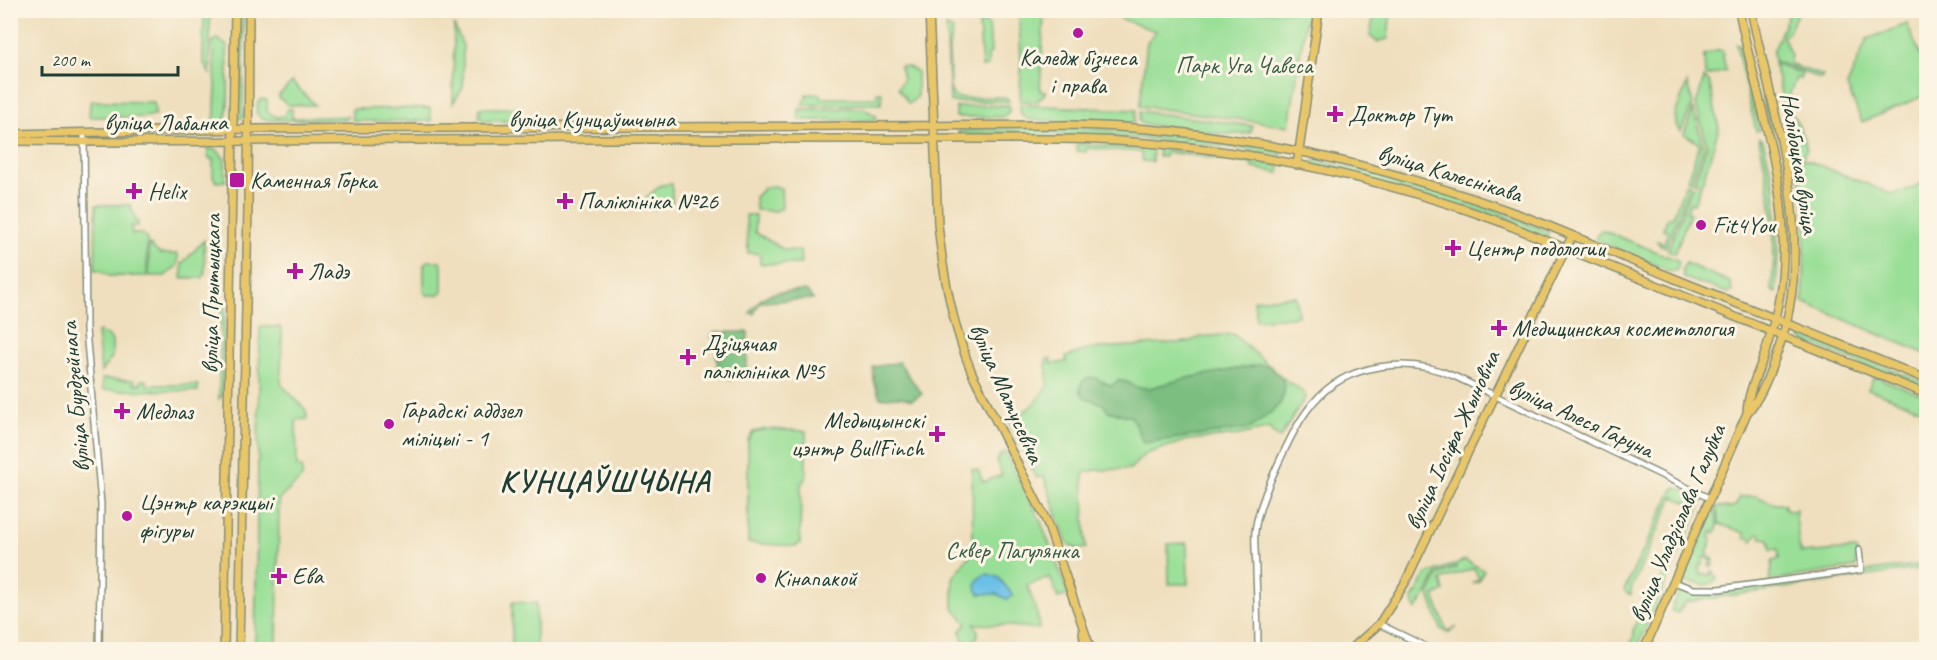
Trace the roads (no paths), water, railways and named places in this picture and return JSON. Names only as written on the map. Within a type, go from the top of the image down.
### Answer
[{"type":"main road","name":"вуліца Прытыцкага","points":[[224,650],[235,10]]},
{"type":"main road","name":"вуліца Прытыцкага","points":[[240,650],[249,141],[249,10]]},
{"type":"main road","name":"вуліца Матусевіча","points":[[928,10],[941,257],[958,339],[972,373],[1033,495],[1059,555],[1091,650]]},
{"type":"main road","points":[[1296,165],[1319,10]]},
{"type":"main road","name":"Налібоцкая вуліца","points":[[1739,10],[1776,180],[1783,233],[1782,277],[1775,317]]},
{"type":"main road","name":"Налібоцкая вуліца","points":[[1751,10],[1787,174],[1794,220],[1793,281],[1786,322]]},
{"type":"main road","points":[[1758,94],[1769,91]]},
{"type":"main road","name":"вуліца Кунцаўшчына","points":[[249,129],[934,125]]},
{"type":"main road","name":"вуліца Калеснікава","points":[[934,125],[1137,127],[1200,134],[1299,150],[1391,173],[1455,193],[1572,236],[1926,379]]},
{"type":"main road","name":"вуліца Лабанка","points":[[10,134],[249,129]]},
{"type":"main road","name":"вуліца Кунцаўшчына","points":[[249,141],[732,138],[935,140]]},
{"type":"main road","name":"вуліца Калеснікава","points":[[935,140],[1058,139],[1130,142],[1213,150],[1391,186],[1498,221],[1926,394]]},
{"type":"main road","name":"вуліца Лабанка","points":[[10,141],[249,141]]},
{"type":"main road","name":"вуліца Іосіфа Жыновіча","points":[[1350,650],[1379,624],[1405,583],[1572,236]]},
{"type":"main road","name":"вуліца Уладзіслава Галубка","points":[[1747,413],[1748,397],[1775,317]]},
{"type":"main road","name":"вуліца Уладзіслава Галубка","points":[[1644,650],[1747,413],[1764,386],[1783,337],[1786,322]]},
{"type":"main road","name":"вуліца Матусевіча","points":[[1079,616],[1086,650]]},
{"type":"street","name":"вуліца Лабанка","points":[[84,132],[84,142]]},
{"type":"street","name":"вуліца Бурдзейнага","points":[[84,142],[86,330],[101,504],[99,650]]},
{"type":"street","name":"вуліца Алеся Гаруна","points":[[1258,650],[1255,536],[1261,507],[1291,436],[1303,416],[1315,400],[1341,380],[1352,375],[1397,364],[1433,369],[1709,498]]},
{"type":"street","points":[[1673,582],[1694,589],[1719,589],[1861,570],[1859,550]]},
{"type":"street","points":[[1379,624],[1432,650]]},
{"type":"water","points":[[987,574],[998,577],[1013,595],[1008,600],[997,594],[979,594],[976,588],[977,582]]},
{"type":"place","name":"Каледж бізнеса і права","points":[[1078,33]]},
{"type":"place","name":"Доктор Тут","points":[[1335,114]]},
{"type":"place","name":"Каменная Горка","points":[[237,180]]},
{"type":"place","name":"Helix","points":[[134,191]]},
{"type":"place","name":"Паліклініка №26","points":[[565,201]]},
{"type":"place","name":"Fit4You","points":[[1701,225]]},
{"type":"place","name":"Центр подологии","points":[[1453,248]]},
{"type":"place","name":"Ладэ","points":[[295,271]]},
{"type":"place","name":"Медицинская косметология","points":[[1499,328]]},
{"type":"place","name":"Дзіцячая паліклініка №5","points":[[688,357]]},
{"type":"place","name":"Медлаз","points":[[122,411]]},
{"type":"place","name":"Гарадскі аддзел міліцыі - 1","points":[[389,424]]},
{"type":"place","name":"Медыцынскі цэнтр BullFinch","points":[[937,434]]},
{"type":"place","name":"Цэнтр карэкцыі фігуры","points":[[127,516]]},
{"type":"place","name":"Ева","points":[[279,576]]},
{"type":"place","name":"Кінапакой","points":[[761,578]]},
{"type":"district","name":"КУНЦАЎШЧЫНА","points":[[605,481]]},
{"type":"park label","name":"Парк Уга Чавеса","points":[[1244,65]]},
{"type":"park label","name":"Сквер Пагулянка","points":[[1012,550]]}]
